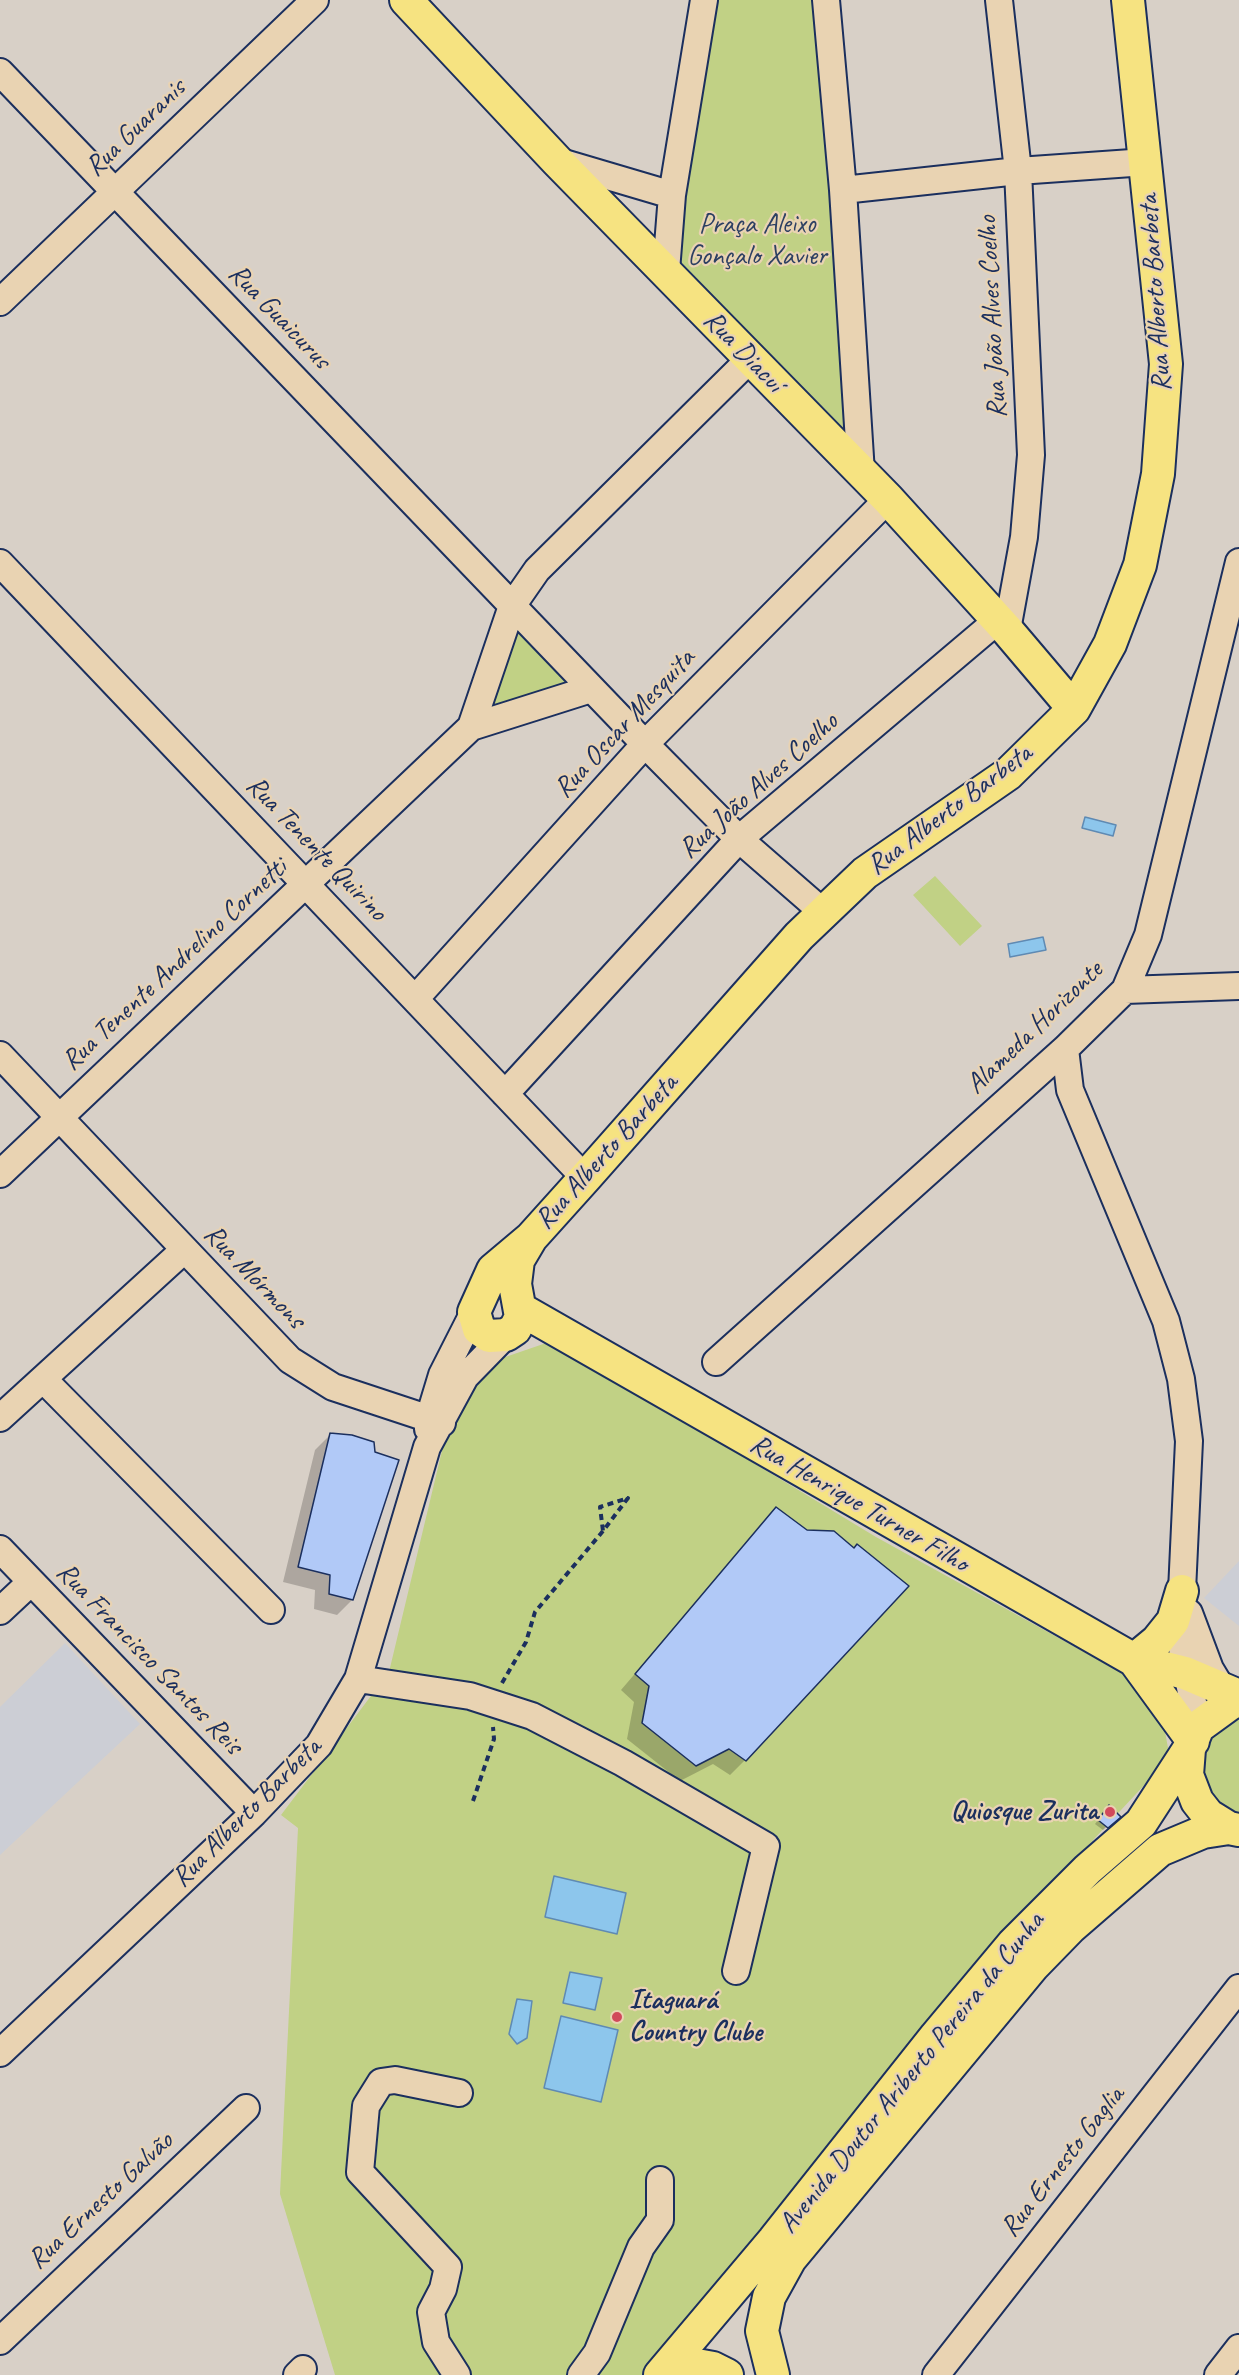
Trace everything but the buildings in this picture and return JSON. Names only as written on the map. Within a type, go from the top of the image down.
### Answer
[{"type":"main road","name":"Rua Diacuí","points":[[406,0],[557,161],[888,499],[1003,625],[1074,709]]},
{"type":"main road","name":"Rua Alberto Barbeta","points":[[531,1238],[799,936],[866,873],[1008,774],[1074,709],[1110,644],[1140,565],[1158,474],[1166,364],[1128,0]]},
{"type":"main road","points":[[476,1306],[493,1270],[531,1238]]},
{"type":"main road","points":[[512,1322],[518,1260],[531,1238]]},
{"type":"main road","points":[[476,1306],[493,1291],[509,1294],[512,1322]]},
{"type":"main road","name":"Rua Henrique Turner Filho","points":[[512,1322],[543,1338],[585,1348],[1134,1660],[1185,1673],[1234,1695]]},
{"type":"main road","points":[[1134,1660],[1157,1641],[1173,1621],[1182,1591]]},
{"type":"main road","name":"Rua Henrique Turner Filho","points":[[1134,1660],[1193,1739]]},
{"type":"main road","points":[[1234,1695],[1231,1703],[1193,1739],[1187,1775],[1197,1801],[1208,1815],[1234,1829]]},
{"type":"main road","name":"Avenida Doutor Ariberto Pereira da Cunha","points":[[663,2371],[748,2273],[936,2036],[1013,1944],[1088,1869],[1141,1822],[1193,1739]]},
{"type":"main road","name":"Avenida Doutor Ariberto Pereira da Cunha","points":[[773,2375],[762,2331],[769,2297],[790,2259],[1025,1975],[1070,1928],[1160,1850],[1203,1832],[1234,1829]]},
{"type":"main road","points":[[663,2371],[691,2364],[713,2368],[727,2375]]},
{"type":"street","name":"Rua Guaranis","points":[[0,302],[315,0]]},
{"type":"street","points":[[666,271],[672,195],[704,0]]},
{"type":"street","points":[[826,0],[843,190],[861,473]]},
{"type":"street","name":"Rua João Alves Coelho","points":[[505,1094],[739,839],[1003,625],[1024,537],[1031,455],[1018,171],[999,0]]},
{"type":"street","name":"Rua Guaicurus","points":[[0,72],[591,689],[739,839],[824,913]]},
{"type":"street","points":[[557,161],[672,195]]},
{"type":"street","points":[[843,190],[1018,171],[1146,162]]},
{"type":"street","points":[[471,727],[512,606],[537,570],[750,359]]},
{"type":"street","name":"Rua Oscar Mesquita","points":[[415,999],[645,744],[888,499]]},
{"type":"street","name":"Alameda Horizonte","points":[[716,1362],[1065,1049],[1125,990],[1148,935],[1239,562]]},
{"type":"street","name":"Rua Tenente Quirino","points":[[0,563],[585,1178]]},
{"type":"street","points":[[471,727],[591,689]]},
{"type":"street","name":"Rua Tenente Andrelino Cornetti","points":[[0,1174],[471,727]]},
{"type":"street","points":[[1125,990],[1239,986]]},
{"type":"street","points":[[1065,1049],[1070,1090],[1167,1322],[1181,1379],[1189,1441],[1182,1591],[1182,1647],[1193,1739]]},
{"type":"street","name":"Rua Mórmons","points":[[0,1055],[290,1360],[333,1387],[436,1420]]},
{"type":"street","points":[[0,1418],[184,1250]]},
{"type":"street","points":[[436,1420],[442,1375],[476,1306]]},
{"type":"street","points":[[436,1420],[465,1377],[512,1322]]},
{"type":"street","points":[[43,1379],[271,1610]]},
{"type":"street","name":"Rua Alberto Barbeta","points":[[2,2048],[254,1813],[319,1745],[358,1679],[436,1420]]},
{"type":"street","name":"Rua Francisco Santos Reis","points":[[0,1549],[254,1813]]},
{"type":"street","points":[[0,1611],[31,1582]]},
{"type":"street","points":[[1182,1591],[1210,1669],[1234,1695]]},
{"type":"street","points":[[358,1679],[470,1696],[532,1716],[623,1763],[766,1846],[736,1971]]},
{"type":"street","name":"Rua Ernesto Gaglia","points":[[936,2375],[1239,1988]]},
{"type":"street","points":[[457,2375],[436,2342],[431,2312],[443,2289],[448,2267],[360,2172],[366,2106],[381,2082],[395,2080],[459,2093]]},
{"type":"street","name":"Rua Ernesto Galvão","points":[[0,2341],[246,2108]]},
{"type":"street","points":[[581,2375],[597,2353],[641,2247],[660,2220],[660,2180]]},
{"type":"street","points":[[1218,2375],[1239,2348]]},
{"type":"path","points":[[473,1801],[494,1739],[491,1702],[526,1642],[536,1612],[603,1531],[628,1498],[600,1507],[603,1531]]},
{"type":"shaded area","points":[[1239,1561],[1239,1626],[1204,1598]]},
{"type":"shaded area","points":[[65,1643],[140,1724],[0,1855],[0,1707]]},
{"type":"green space","name":"Praça Aleixo Gonçalo Xavier","points":[[710,0],[818,0],[854,452],[673,269]]},
{"type":"green space","points":[[513,611],[588,690],[476,721]]},
{"type":"green space","points":[[935,876],[982,926],[960,946],[913,895]]},
{"type":"green space","name":"Itaguará Country Clube","points":[[552,1341],[876,1537],[1133,1679],[1162,1715],[1168,1748],[1163,1765],[1094,1839],[648,2375],[335,2375],[280,2194],[298,1828],[281,1815],[389,1672],[452,1409],[485,1364]]},
{"type":"green space","points":[[1239,1717],[1239,1817],[1221,1808],[1210,1794],[1203,1778],[1202,1761],[1207,1744],[1217,1730]]},
{"type":"water","points":[[1085,817],[1116,825],[1113,836],[1082,828]]},
{"type":"water","points":[[1043,937],[1046,950],[1010,957],[1008,944]]},
{"type":"water","points":[[554,1876],[626,1893],[617,1934],[545,1917]]},
{"type":"water","points":[[570,1972],[602,1978],[595,2010],[563,2003]]},
{"type":"water","points":[[517,1999],[532,2001],[527,2038],[517,2044],[509,2034]]},
{"type":"water","points":[[561,2016],[618,2030],[601,2102],[544,2088]]},
{"type":"place","name":"Quiosque Zurita","points":[[1110,1812]]},
{"type":"place","name":"Itaguará Country Clube","points":[[617,2017]]}]
